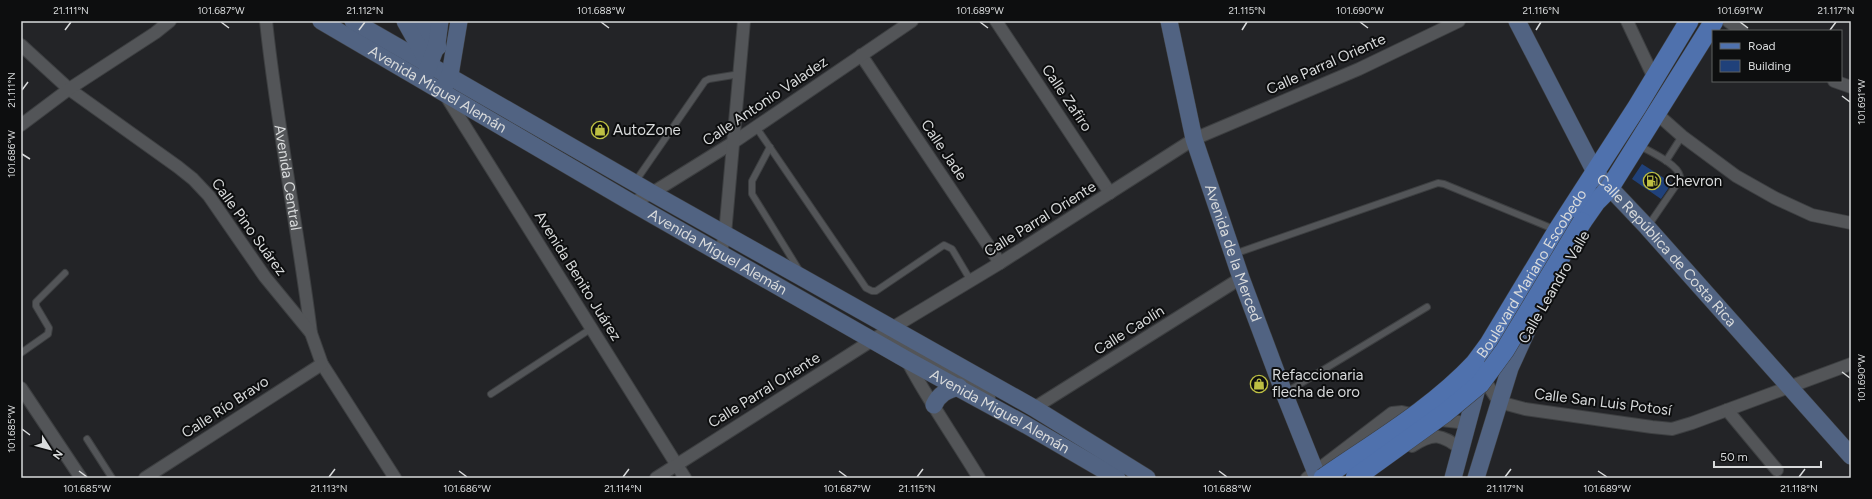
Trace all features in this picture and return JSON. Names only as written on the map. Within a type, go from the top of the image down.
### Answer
[{"type":"main road","name":"Avenida Miguel Alemán","points":[[321,21],[426,72],[450,75],[634,183],[805,279],[882,334],[903,352],[959,387],[1117,478]]},
{"type":"main road","name":"Avenida Miguel Alemán","points":[[353,21],[426,72],[443,91],[632,203],[721,252],[882,334],[1034,408],[1148,478]]},
{"type":"main road","points":[[405,21],[426,72]]},
{"type":"main road","points":[[423,21],[437,44],[450,75]]},
{"type":"main road","points":[[426,72],[437,44],[440,21]]},
{"type":"main road","points":[[443,91],[450,75],[459,21]]},
{"type":"main road","name":"Avenida de la Merced","points":[[1170,21],[1194,138],[1241,278],[1316,477]]},
{"type":"main road","name":"Calle República de Costa Rica","points":[[1516,21],[1595,172],[1609,189],[1647,227],[1851,456]]},
{"type":"main road","name":"Boulevard Mariano Escobedo","points":[[1316,477],[1429,406],[1458,381],[1475,363],[1489,344],[1557,231],[1689,21]]},
{"type":"main road","name":"Boulevard Mariano Escobedo","points":[[1354,478],[1445,413],[1480,384],[1505,350],[1582,222],[1596,202],[1609,189],[1714,21]]},
{"type":"main road","name":"Calle Leandro Valle","points":[[1476,478],[1510,368],[1534,315],[1590,226],[1609,189]]},
{"type":"main road","points":[[1453,478],[1489,344]]},
{"type":"main road","points":[[934,405],[938,397],[944,392],[959,387]]},
{"type":"street","points":[[21,124],[69,89],[155,33],[170,21]]},
{"type":"street","name":"Avenida Central","points":[[266,21],[271,72],[298,230],[311,333]]},
{"type":"street","points":[[721,252],[725,234],[744,21]]},
{"type":"street","name":"Calle Antonio Valadez","points":[[632,203],[652,193],[734,142],[912,21]]},
{"type":"street","name":"Calle Zafiro","points":[[996,21],[1110,193]]},
{"type":"street","name":"Calle Parral Oriente","points":[[656,478],[882,334],[1000,263],[1194,138],[1359,69],[1459,21]]},
{"type":"street","points":[[1627,21],[1654,78]]},
{"type":"street","points":[[1728,21],[1741,30]]},
{"type":"street","name":"Calle Pino Suárez","points":[[21,46],[69,89],[193,179],[223,213],[265,277],[311,333],[322,364],[396,478]]},
{"type":"street","name":"Calle Jade","points":[[861,55],[1000,263]]},
{"type":"street","points":[[1837,82],[1851,87]]},
{"type":"street","name":"Avenida Benito Juárez","points":[[443,91],[685,478]]},
{"type":"street","points":[[1656,113],[1682,136],[1736,176],[1775,198],[1812,215],[1851,223]]},
{"type":"street","name":"Calle Caolín","points":[[1034,408],[1241,278]]},
{"type":"street","points":[[1489,344],[1487,384],[1499,402]]},
{"type":"street","points":[[903,352],[979,478]]},
{"type":"street","name":"Calle Río Bravo","points":[[145,478],[322,364]]},
{"type":"street","name":"Calle San Luis Potosí","points":[[1499,402],[1525,409],[1555,414],[1616,423],[1672,428],[1692,423],[1851,364]]},
{"type":"street","points":[[21,388],[81,478]]},
{"type":"street","points":[[1727,410],[1777,470]]},
{"type":"street","points":[[1316,477],[1392,413],[1402,412],[1433,419],[1467,423]]},
{"type":"street","points":[[1365,478],[1422,439],[1431,436],[1444,437],[1460,449]]},
{"type":"lane","points":[[634,183],[705,81],[740,74]]},
{"type":"lane","points":[[756,127],[866,288],[876,291],[944,246],[952,249],[971,280]]},
{"type":"lane","points":[[1666,161],[1682,136]]},
{"type":"lane","points":[[1637,144],[1666,161],[1679,172],[1679,180],[1647,227]]},
{"type":"lane","points":[[770,147],[752,181],[752,194],[805,279]]},
{"type":"lane","points":[[1234,254],[1438,183],[1444,184],[1557,231]]},
{"type":"lane","points":[[21,353],[48,334],[49,328],[36,306],[36,302],[65,273]]},
{"type":"lane","points":[[1284,393],[1427,307]]},
{"type":"lane","points":[[491,394],[592,328]]},
{"type":"lane","points":[[903,352],[1001,402]]},
{"type":"lane","points":[[87,439],[112,478]]},
{"type":"building","name":"Chevron","points":[[1642,164],[1672,183],[1661,199],[1632,179]]},
{"type":"place","name":"AutoZone","points":[[600,130]]},
{"type":"place","name":"Chevron","points":[[1652,181]]},
{"type":"place","name":"Refaccionaria flecha de oro","points":[[1259,384]]}]
